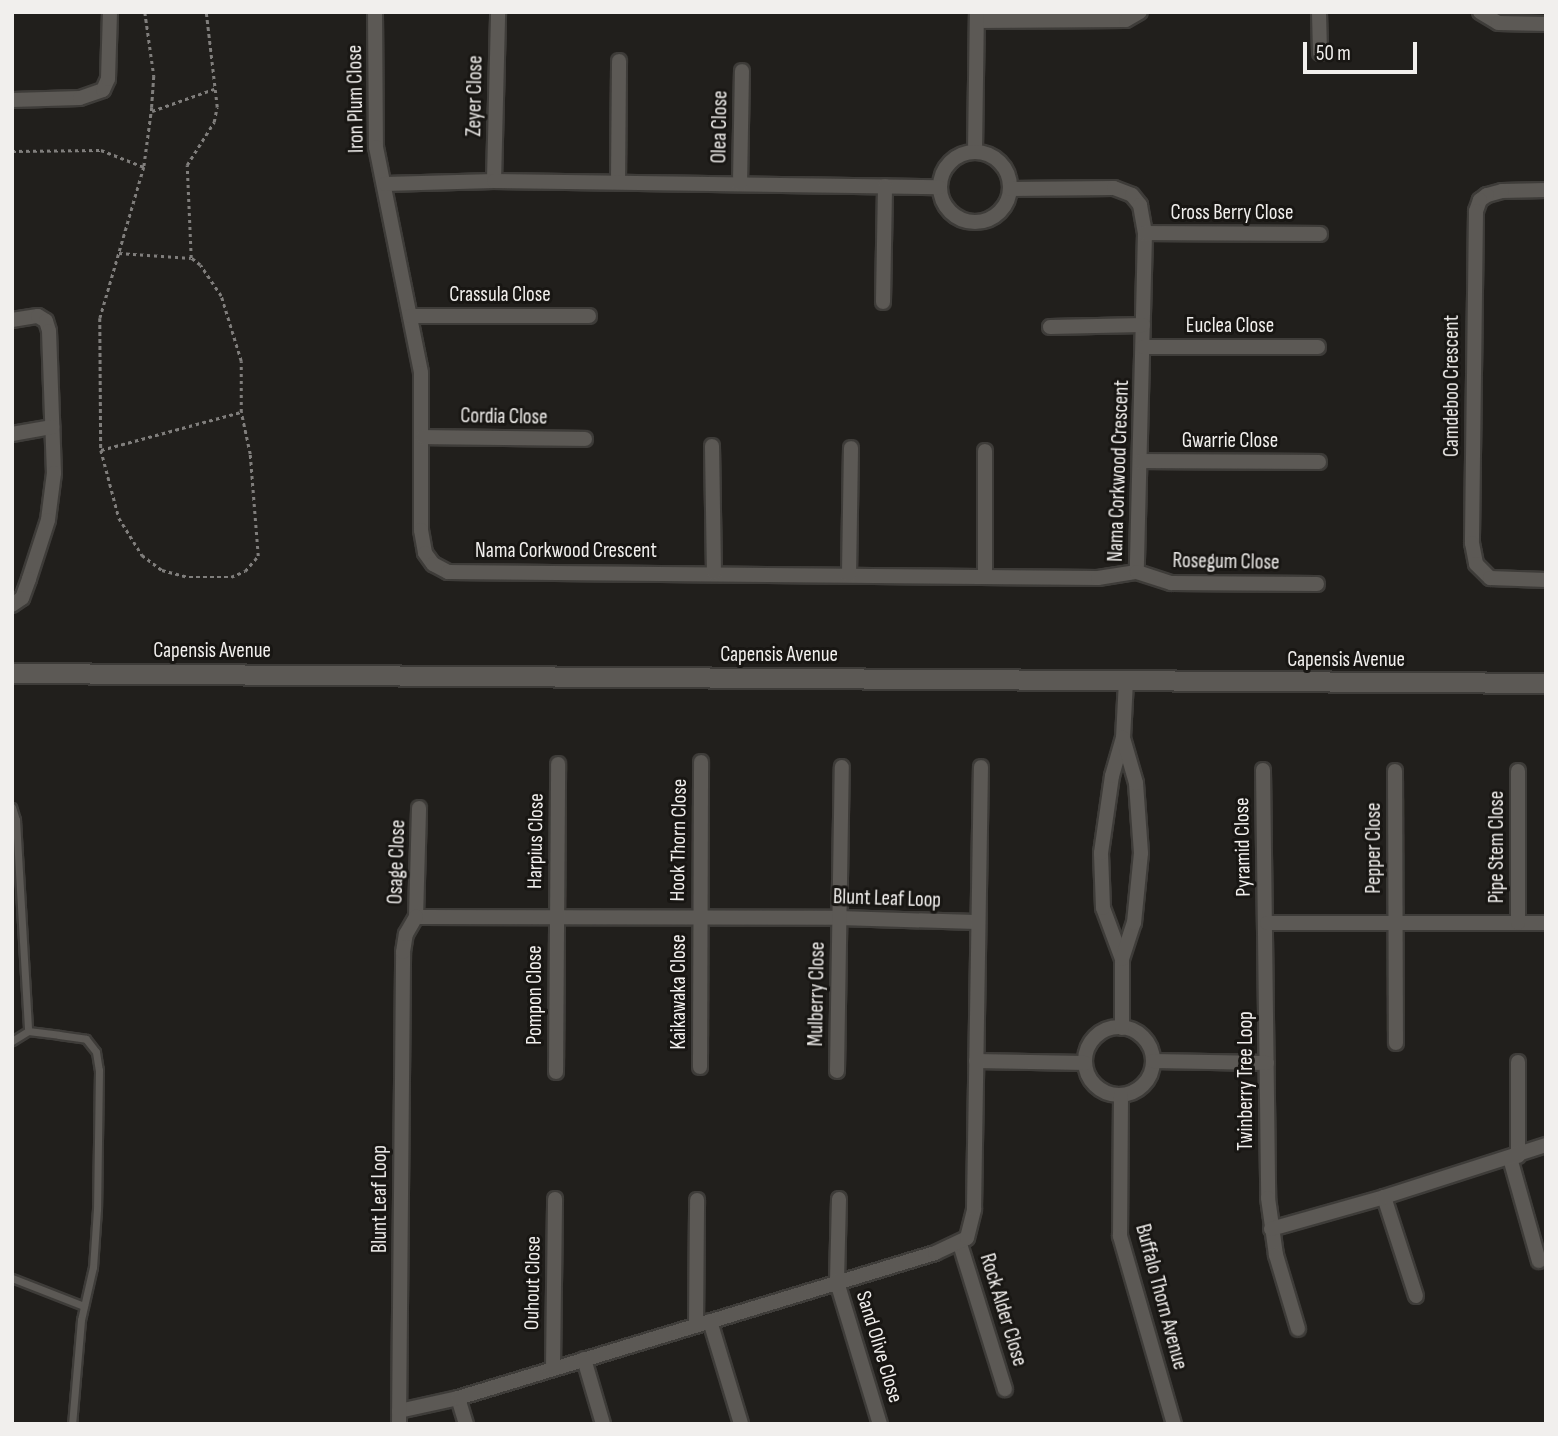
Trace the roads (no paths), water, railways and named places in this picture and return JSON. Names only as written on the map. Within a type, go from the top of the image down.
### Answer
[{"type":"street","points":[[12,100],[80,98],[103,90],[108,79],[110,12]]},
{"type":"street","name":"Iron Plum Close","points":[[376,12],[376,147],[385,184]]},
{"type":"street","name":"Zeyer Close","points":[[495,181],[498,12]]},
{"type":"street","points":[[975,152],[977,17],[1126,20],[1140,12]]},
{"type":"street","points":[[1319,12],[1320,53]]},
{"type":"street","points":[[1480,12],[1498,23],[1546,24]]},
{"type":"street","points":[[618,182],[619,61]]},
{"type":"street","name":"Olea Close","points":[[740,184],[742,71]]},
{"type":"street","points":[[975,152],[997,159],[1004,167],[1010,189],[1000,211],[979,222],[967,221],[947,209],[939,187],[941,176],[954,158],[975,152]]},
{"type":"street","points":[[385,184],[495,181],[939,187]]},
{"type":"street","name":"Nama Corkwood Crescent","points":[[385,184],[389,217],[423,386],[423,545],[428,558],[440,569],[449,572],[1098,578],[1138,572],[1145,233],[1140,205],[1126,191],[1114,188],[1010,189]]},
{"type":"street","points":[[883,302],[885,186]]},
{"type":"street","name":"Camdeboo Crescent","points":[[1546,190],[1502,191],[1487,195],[1480,200],[1476,211],[1472,543],[1476,564],[1490,578],[1546,580]]},
{"type":"street","name":"Cross Berry Close","points":[[1145,233],[1320,234]]},
{"type":"street","points":[[12,320],[37,316],[46,321],[49,331],[54,472],[48,520],[26,589],[22,598],[12,605]]},
{"type":"street","name":"Crassula Close","points":[[410,316],[589,316]]},
{"type":"street","points":[[1050,327],[1143,325]]},
{"type":"street","name":"Euclea Close","points":[[1143,347],[1318,347]]},
{"type":"street","points":[[12,434],[52,428]]},
{"type":"street","name":"Cordia Close","points":[[423,438],[585,439]]},
{"type":"street","points":[[712,446],[714,573]]},
{"type":"street","points":[[849,575],[851,448]]},
{"type":"street","points":[[985,452],[985,577]]},
{"type":"street","name":"Gwarrie Close","points":[[1141,461],[1318,462]]},
{"type":"street","name":"Rosegum Close","points":[[1138,572],[1171,583],[1317,584]]},
{"type":"street","name":"Capensis Avenue","points":[[12,673],[1546,683]]},
{"type":"street","points":[[1122,959],[1103,908],[1101,853],[1112,776],[1124,738],[1126,681]]},
{"type":"street","points":[[1122,1028],[1122,959],[1135,923],[1141,853],[1136,783],[1124,738]]},
{"type":"street","name":"Hook Thorn Close","points":[[699,918],[701,762]]},
{"type":"street","name":"Harpius Close","points":[[556,918],[558,764]]},
{"type":"street","name":"Mulberry Close","points":[[837,1071],[842,767]]},
{"type":"street","points":[[961,1244],[967,1238],[973,1221],[976,922],[981,767]]},
{"type":"street","name":"Pyramid Close","points":[[1263,770],[1267,923]]},
{"type":"street","name":"Pepper Close","points":[[1395,771],[1396,1043]]},
{"type":"street","name":"Pipe Stem Close","points":[[1518,771],[1518,923]]},
{"type":"street","name":"Osage Close","points":[[416,917],[419,808]]},
{"type":"street","name":"Blunt Leaf Loop","points":[[961,1244],[554,1367],[399,1417],[403,953],[406,933],[416,917],[839,918],[976,922]]},
{"type":"street","name":"Pompon Close","points":[[556,918],[556,1072]]},
{"type":"street","name":"Kaikawaka Close","points":[[699,918],[700,1067]]},
{"type":"street","points":[[1267,923],[1546,923]]},
{"type":"street","name":"Twinberry Tree Loop","points":[[1267,923],[1271,1229],[1298,1329]]},
{"type":"street","points":[[1122,1028],[1144,1038],[1153,1060],[1147,1080],[1140,1088],[1121,1095],[1096,1086],[1085,1063],[1086,1053],[1096,1037],[1104,1031],[1122,1028]]},
{"type":"street","points":[[1153,1060],[1267,1063]]},
{"type":"street","points":[[976,1061],[1085,1063]]},
{"type":"street","points":[[1518,1062],[1514,1157],[1539,1261]]},
{"type":"street","name":"Buffalo Thorn Avenue","points":[[1121,1095],[1120,1236],[1174,1424]]},
{"type":"street","points":[[1271,1229],[1384,1198],[1546,1145]]},
{"type":"street","points":[[1384,1198],[1416,1296]]},
{"type":"street","name":"Ouhout Close","points":[[554,1367],[555,1199]]},
{"type":"street","name":"Sand Olive Close","points":[[839,1199],[837,1282],[880,1424]]},
{"type":"street","points":[[697,1200],[703,1323],[741,1424]]},
{"type":"street","name":"Rock Alder Close","points":[[961,1244],[1006,1389]]},
{"type":"street","points":[[584,1359],[603,1424]]},
{"type":"street","points":[[458,1398],[466,1424]]},
{"type":"lane","points":[[12,807],[16,820],[28,1031]]},
{"type":"lane","points":[[12,1041],[28,1031],[86,1039],[96,1052],[99,1070],[97,1209],[93,1267],[84,1306],[72,1424]]},
{"type":"lane","points":[[12,1278],[84,1306]]}]
